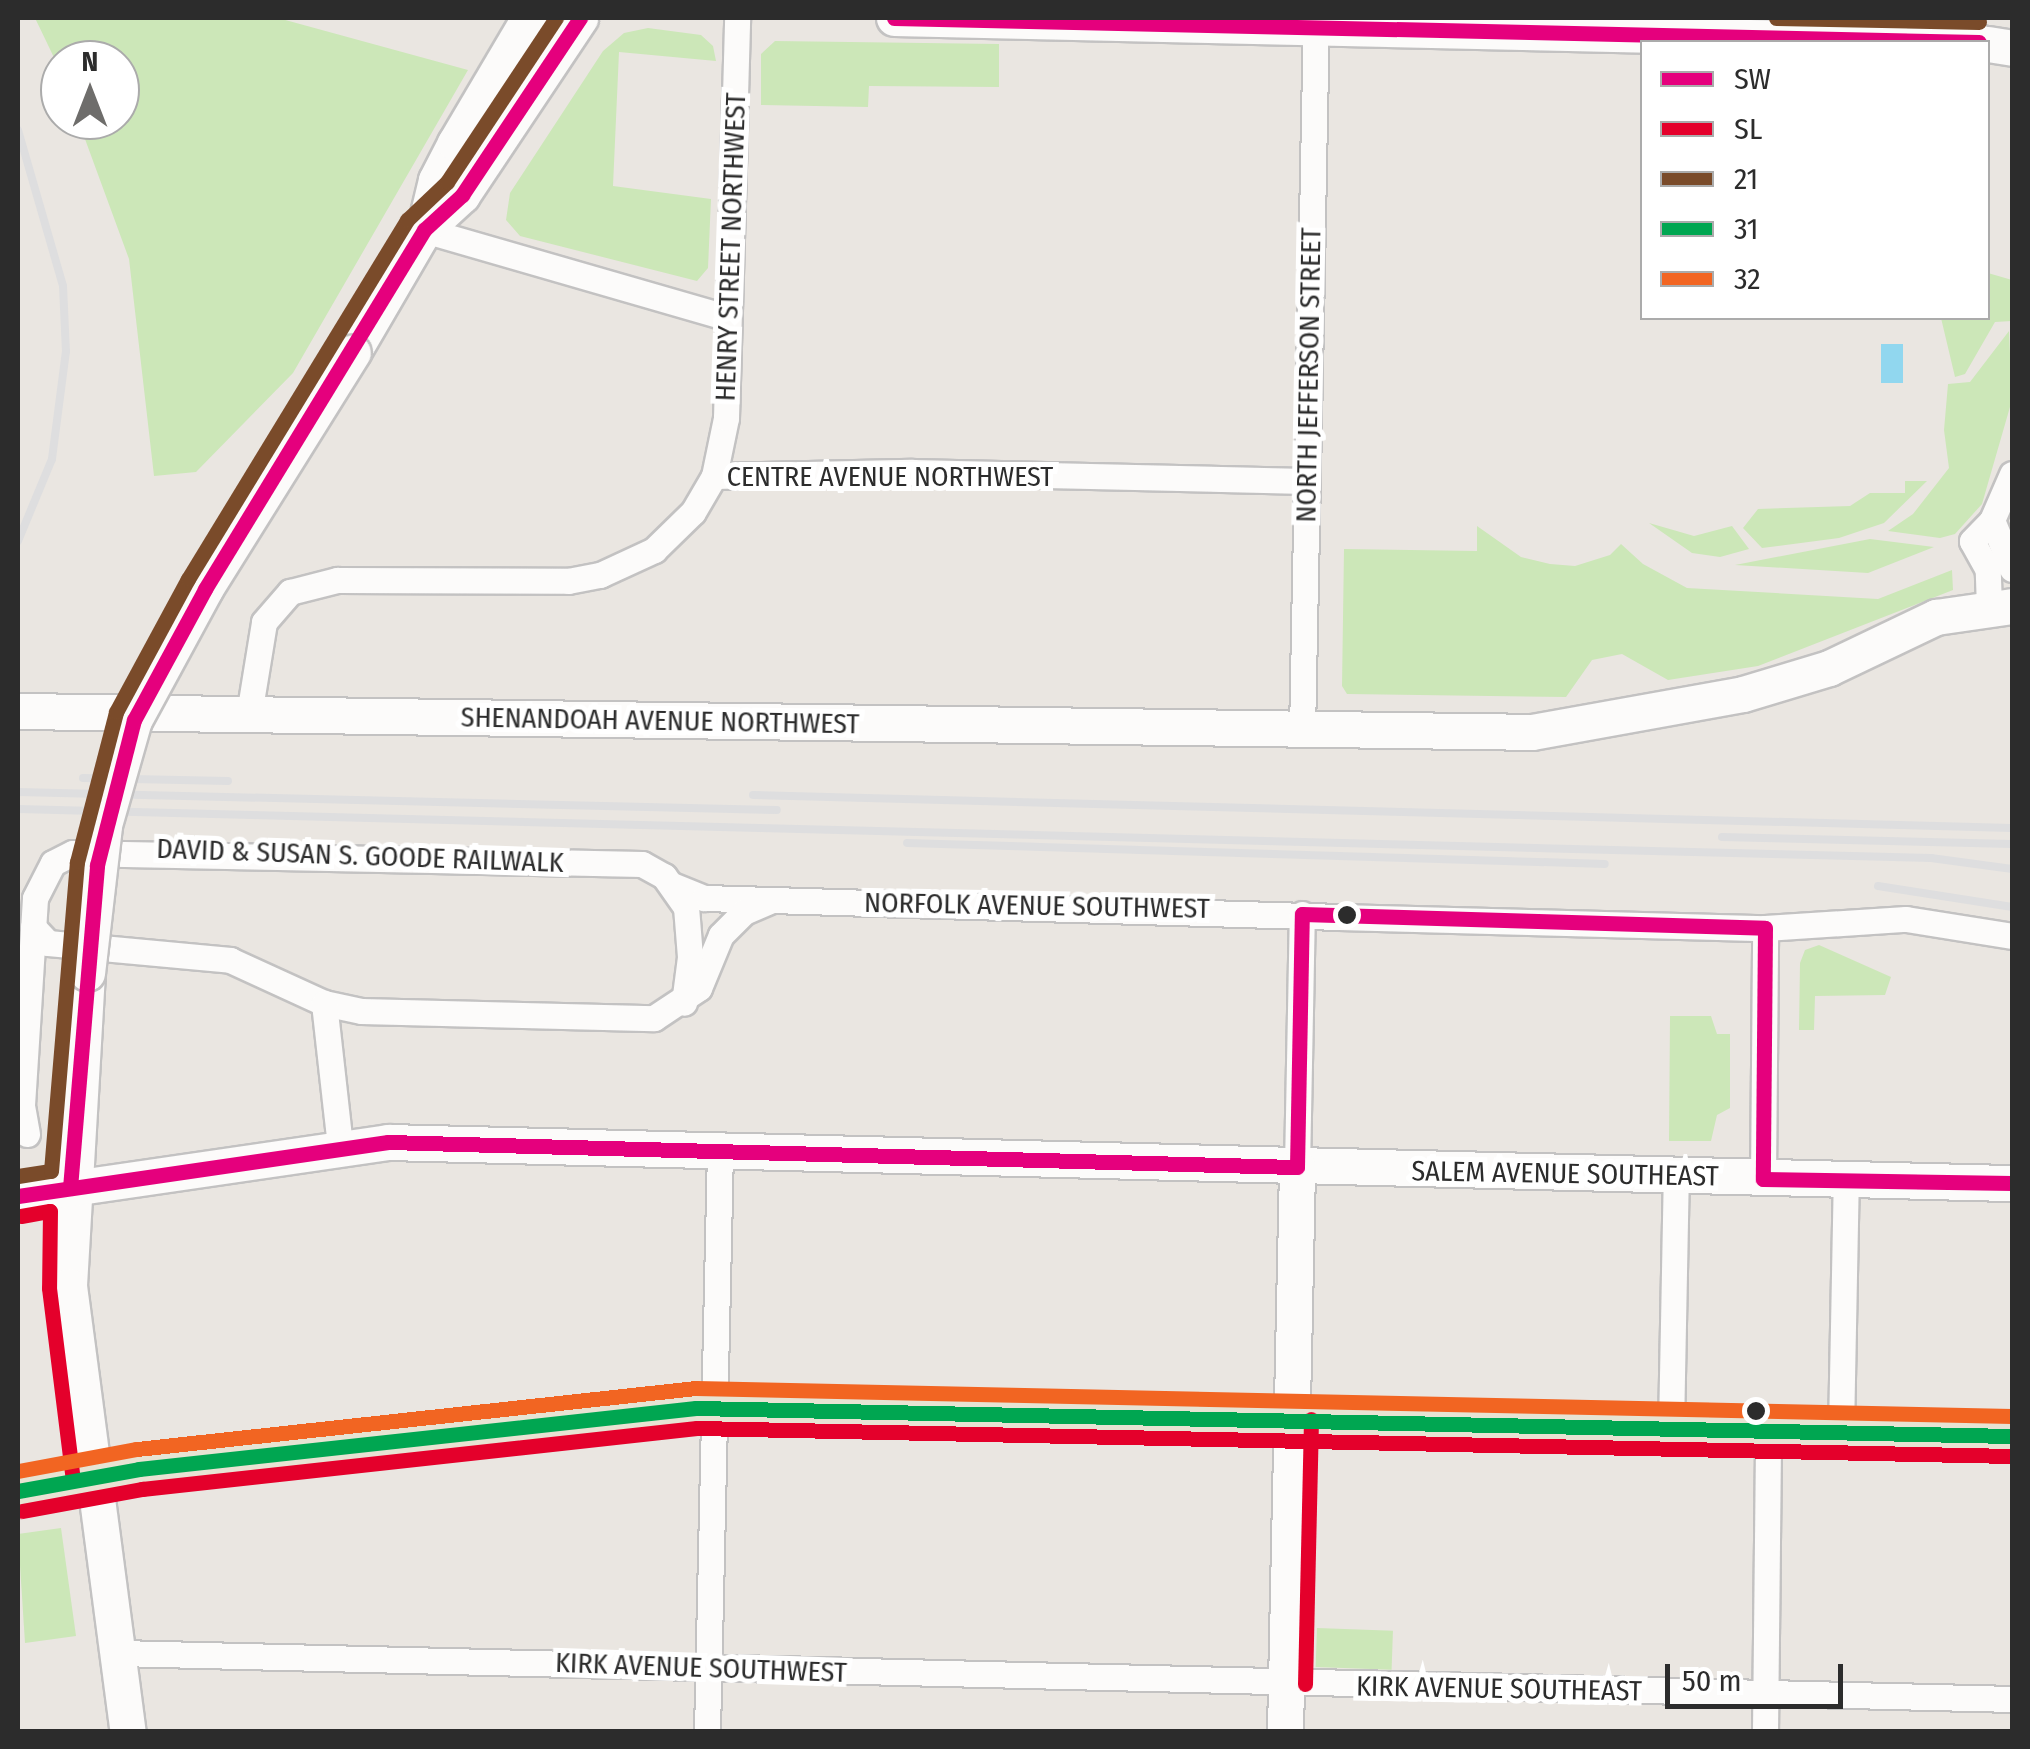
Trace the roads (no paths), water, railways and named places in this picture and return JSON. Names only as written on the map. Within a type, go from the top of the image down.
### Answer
[{"type":"main road","points":[[18,1491],[93,1478],[713,1408],[2012,1436]]},
{"type":"street","points":[[424,230],[436,180],[529,18]]},
{"type":"street","points":[[128,1732],[69,1286],[70,1188],[87,972],[104,825],[134,720],[205,589],[424,230],[462,195],[580,18]]},
{"type":"street","name":"HENRY STREET NORTHWEST","points":[[714,476],[726,418],[737,18]]},
{"type":"street","points":[[894,18],[1316,20],[1919,40]]},
{"type":"street","name":"NORTH JEFFERSON STREET","points":[[1302,732],[1316,20]]},
{"type":"street","points":[[424,230],[480,251],[728,318]]},
{"type":"street","name":"CENTRE AVENUE NORTHWEST","points":[[249,714],[264,622],[290,592],[337,580],[568,580],[600,575],[632,563],[673,534],[714,476],[912,472],[1306,481]]},
{"type":"street","points":[[2006,605],[1972,542],[1992,520],[2012,474]]},
{"type":"street","points":[[1992,520],[2012,570]]},
{"type":"street","name":"SHENANDOAH AVENUE NORTHWEST","points":[[18,711],[1479,734],[1584,726],[1787,682],[1936,617],[2006,605]]},
{"type":"street","name":"DAVID & SUSAN S. GOODE RAILWALK","points":[[27,1134],[21,1062],[34,898],[52,863],[73,852],[117,848],[642,864],[672,885]]},
{"type":"street","points":[[672,885],[691,924],[684,1003]]},
{"type":"street","name":"NORFOLK AVENUE SOUTHWEST","points":[[672,885],[704,898],[1765,928],[1906,919],[2012,936]]},
{"type":"street","points":[[33,927],[48,942],[230,960],[324,1003],[362,1011],[654,1018],[684,1003],[699,988],[722,935],[744,912],[772,900]]},
{"type":"street","points":[[1285,1732],[1302,914]]},
{"type":"street","points":[[1763,1178],[1765,928]]},
{"type":"street","points":[[324,1003],[340,1146]]},
{"type":"street","name":"SALEM AVENUE SOUTHEAST","points":[[18,1196],[340,1146],[720,1151],[2012,1183]]},
{"type":"street","points":[[707,1732],[720,1151]]},
{"type":"street","points":[[1671,1428],[1676,1177]]},
{"type":"street","points":[[1841,1431],[1846,1180]]},
{"type":"street","points":[[1764,1732],[1768,1430]]},
{"type":"street","name":"KIRK AVENUE SOUTHWEST","points":[[118,1653],[1286,1684]]},
{"type":"street","name":"KIRK AVENUE SOUTHEAST","points":[[1286,1684],[2012,1699]]},
{"type":"water","points":[[1881,344],[1903,344],[1903,383],[1881,383]]},
{"type":"railway","points":[[18,130],[63,286],[66,351],[52,459],[18,541]]},
{"type":"railway","points":[[83,778],[228,781]]},
{"type":"railway","points":[[18,792],[777,810]]},
{"type":"railway","points":[[753,795],[2012,828]]},
{"type":"railway","points":[[18,809],[1931,858],[2012,869]]},
{"type":"railway","points":[[1722,837],[2012,844]]},
{"type":"railway","points":[[907,843],[1605,864]]},
{"type":"railway","points":[[1878,886],[2012,907]]}]
